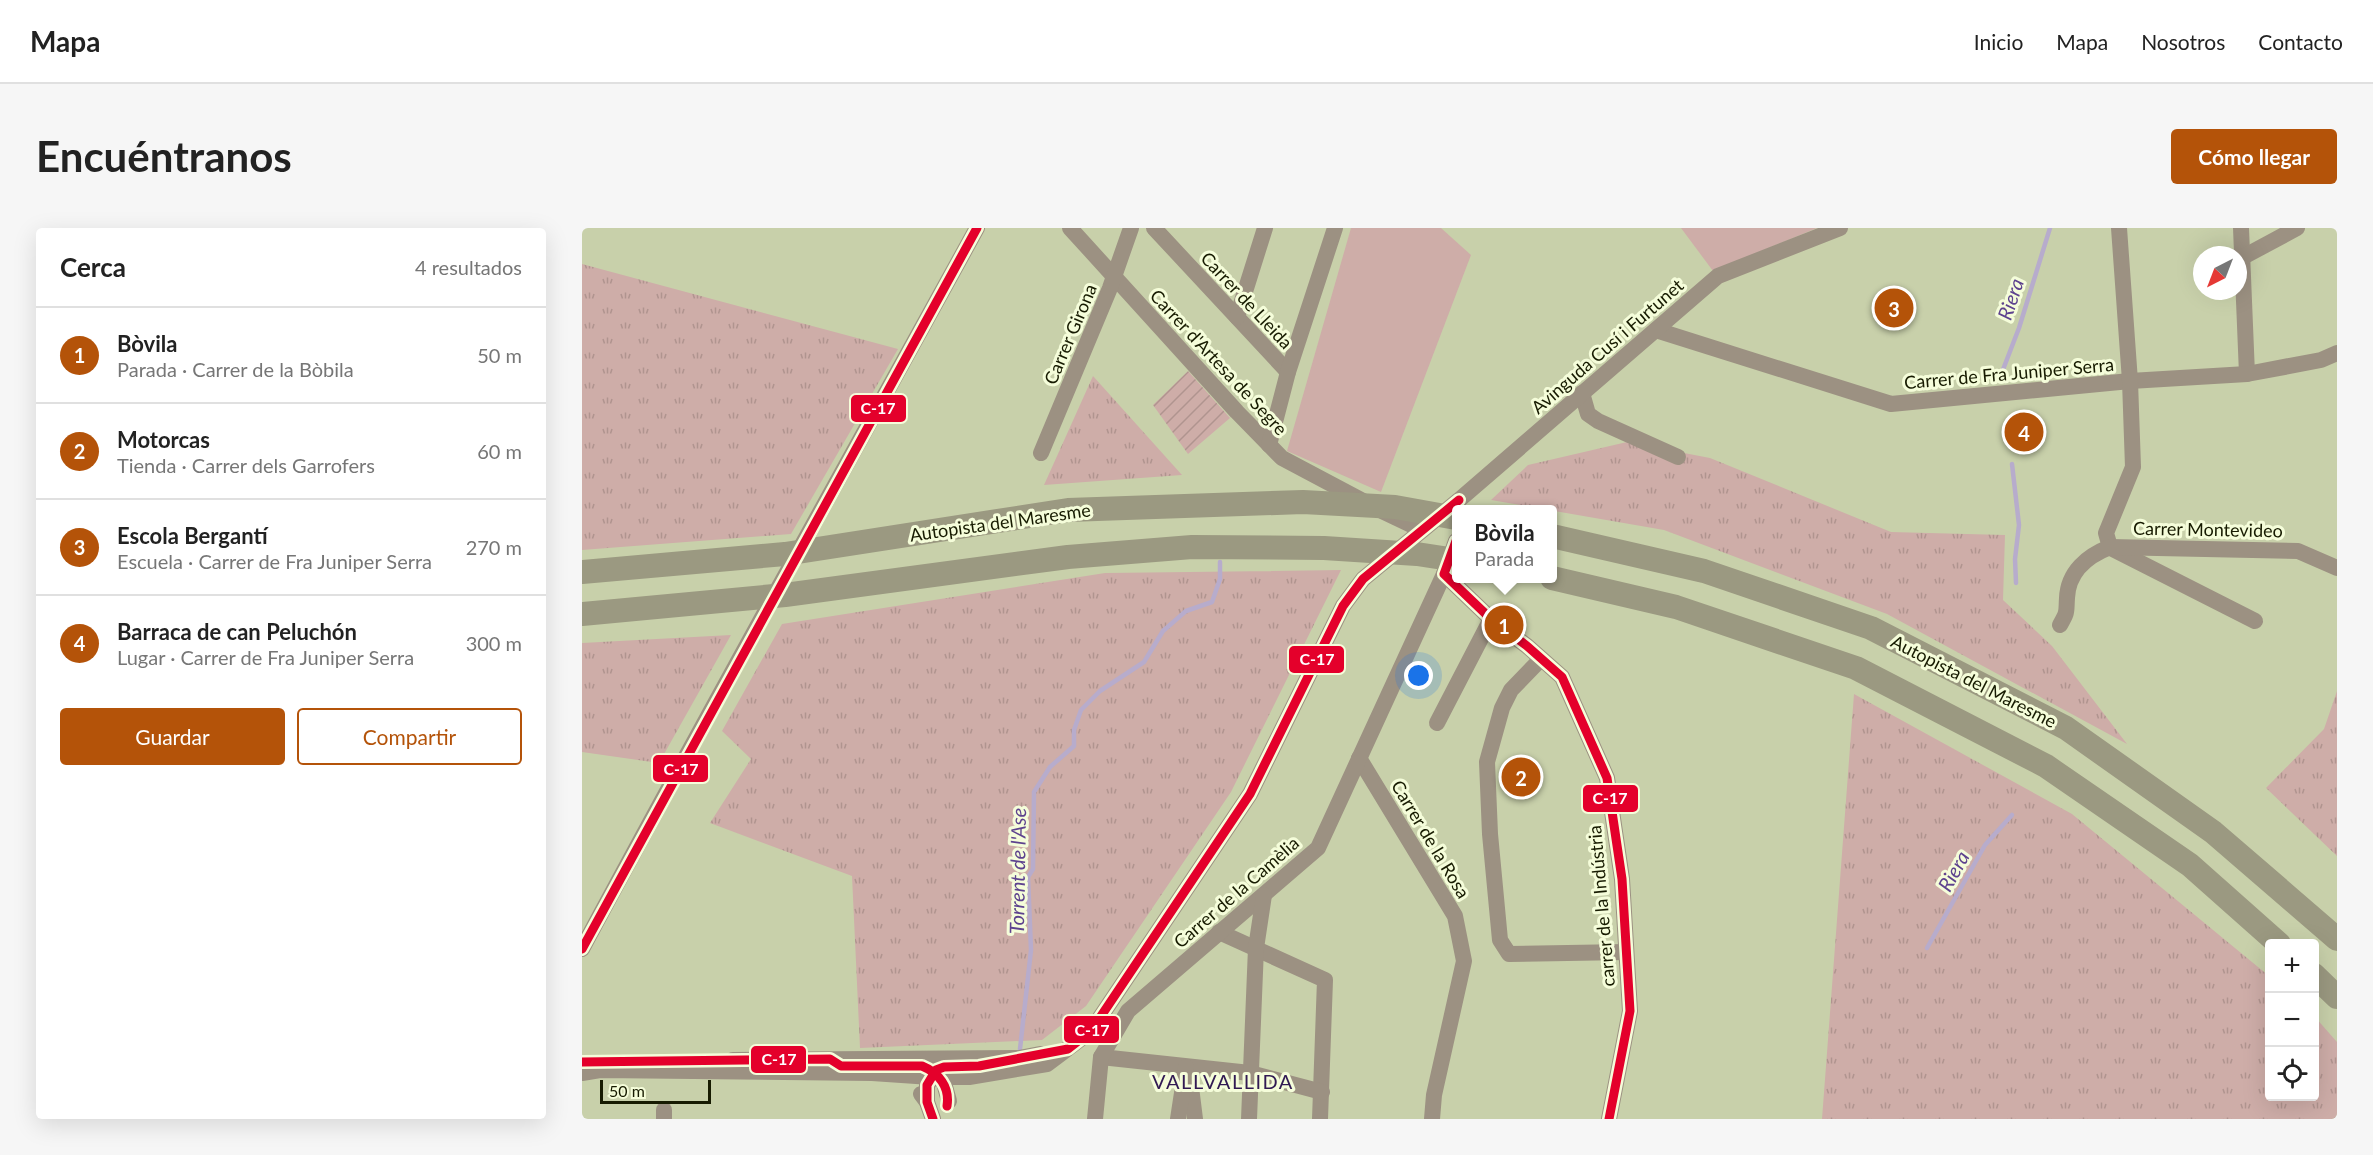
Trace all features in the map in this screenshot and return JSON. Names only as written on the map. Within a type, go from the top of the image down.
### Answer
[{"type":"highway","name":"Autopista del Maresme","points":[[582,572],[785,554],[1068,510],[1303,502],[1452,509]]},
{"type":"highway","name":"Autopista del Maresme","points":[[1557,537],[1704,571],[1871,628],[2066,728],[2213,832],[2337,939]]},
{"type":"highway","points":[[582,614],[785,596],[1068,557],[1192,547],[1324,548],[1417,554],[1450,567]]},
{"type":"highway","points":[[1557,579],[1676,607],[1856,668],[2046,766],[2190,865],[2273,939]]},
{"type":"street","points":[[582,949],[704,719],[838,484],[977,228]]},
{"type":"street","name":"Carrer d'Artesa de Segre","points":[[1070,228],[1282,458],[1382,512],[1422,530]]},
{"type":"street","name":"Carrer Girona","points":[[1041,453],[1114,277],[1131,228]]},
{"type":"street","name":"Carrer de Lleida","points":[[1154,228],[1288,372]]},
{"type":"street","points":[[1237,317],[1265,228]]},
{"type":"street","points":[[1269,445],[1288,372],[1335,228]]},
{"type":"street","name":"Avinguda Cusí i Furtunet","points":[[1462,505],[1582,393],[1718,276],[1840,228]]},
{"type":"street","points":[[2119,228],[2130,381],[2133,467],[2106,533],[2110,547],[2255,621]]},
{"type":"street","points":[[2241,228],[2242,246]]},
{"type":"street","points":[[2247,255],[2297,228]]},
{"type":"street","points":[[2244,300],[2247,374]]},
{"type":"street","name":"Carrer de Fra Juniper Serra","points":[[1656,330],[1891,404],[2130,381],[2247,374],[2320,360],[2337,353]]},
{"type":"street","points":[[1582,393],[1588,414],[1598,421],[1678,457]]},
{"type":"street","name":"Avinguda Cusí i Furtunet","points":[[935,1076],[969,1077],[1047,1064],[1091,1031],[1250,794],[1343,606],[1363,579],[1422,530],[1452,512]]},
{"type":"street","points":[[2060,625],[2067,613],[2067,597],[2076,572],[2092,554],[2110,547]]},
{"type":"street","name":"Carrer Montevideo","points":[[2110,547],[2298,551],[2337,568]]},
{"type":"street","name":"Carrer de la Camèlia","points":[[1101,1057],[1128,1011],[1318,848],[1450,567]]},
{"type":"street","name":"carrer de la Indústria","points":[[1463,583],[1491,619],[1562,677],[1606,778],[1622,879],[1630,1011],[1609,1119]]},
{"type":"street","points":[[1437,723],[1491,619]]},
{"type":"street","points":[[1545,663],[1511,690],[1502,708],[1486,762],[1500,940],[1509,954],[1626,952]]},
{"type":"street","name":"Carrer de la Rosa","points":[[1359,758],[1455,916],[1464,961],[1434,1095],[1432,1119]]},
{"type":"street","points":[[1249,1119],[1256,948],[1264,895]]},
{"type":"street","points":[[1219,932],[1325,980],[1320,1119]]},
{"type":"street","points":[[927,1102],[927,1085],[944,1067],[979,1066],[1068,1049]]},
{"type":"street","points":[[1095,1119],[1101,1057],[1185,1073],[1250,1073],[1322,1092]]},
{"type":"street","points":[[582,1062],[1019,1058]]},
{"type":"street","points":[[830,1059],[841,1066],[922,1066],[944,1083],[949,1101]]},
{"type":"street","points":[[582,1073],[600,1070],[872,1073],[935,1076]]},
{"type":"street","points":[[872,1073],[908,1081],[917,1088],[927,1102],[933,1119]]},
{"type":"street","points":[[1178,1119],[1185,1073]]},
{"type":"street","points":[[1185,1073],[1191,1087],[1195,1119]]},
{"type":"street","points":[[944,1119],[949,1101],[969,1077]]},
{"type":"green space","points":[[1351,228],[1441,228],[1471,255],[1381,492],[1287,451]]},
{"type":"green space","points":[[1681,228],[1817,228],[1713,271]]},
{"type":"green space","points":[[582,264],[898,349],[791,534],[582,550]]},
{"type":"green space","points":[[1188,371],[1230,418],[1188,454],[1153,405]]},
{"type":"green space","points":[[1093,376],[1182,475],[1044,485]]},
{"type":"green space","points":[[1627,442],[1710,458],[1891,532],[2005,535],[2003,600],[2052,646],[2127,744],[1887,614],[1664,530],[1557,511],[1557,505],[1520,505],[1491,500],[1528,465]]},
{"type":"green space","points":[[1341,570],[1231,792],[1086,1006],[1042,1040],[860,1048],[852,876],[710,823],[751,759],[722,731],[782,624],[1105,573]]},
{"type":"green space","points":[[731,635],[659,763],[582,752],[582,643]]},
{"type":"green space","points":[[2337,691],[2337,856],[2266,788],[2324,729]]},
{"type":"green space","points":[[1854,694],[2072,814],[2265,973],[2265,1101],[2319,1101],[2319,1022],[2337,1042],[2337,1119],[1822,1119]]},
{"type":"waterway","name":"Riera","points":[[1999,380],[2019,328],[2050,228]]},
{"type":"waterway","name":"Riera","points":[[2012,464],[2019,525],[2015,559],[2016,583]]},
{"type":"waterway","name":"Torrent de l'Ase","points":[[1020,1049],[1031,950],[1028,877],[1033,869],[1034,792],[1050,767],[1074,746],[1074,730],[1081,710],[1100,691],[1144,662],[1163,631],[1186,611],[1212,602],[1220,579],[1220,562]]},
{"type":"waterway","name":"Riera","points":[[1927,948],[1985,845],[2012,815]]},
{"type":"transit line","name":"C-17","points":[[582,949],[977,228]]},
{"type":"transit line","name":"C-17","points":[[1453,505],[1459,500]]},
{"type":"transit line","name":"C-17","points":[[933,1119],[927,1102],[927,1085],[936,1070],[944,1067],[979,1066],[1068,1049],[1091,1031],[1250,794],[1343,606],[1363,579],[1452,506]]},
{"type":"transit line","name":"C-17","points":[[1452,552],[1444,574],[1452,582]]},
{"type":"transit line","name":"C-17","points":[[1453,583],[1491,619],[1527,646],[1562,677],[1607,778],[1622,879],[1630,1011],[1609,1119]]},
{"type":"transit line","name":"C-17","points":[[582,1062],[830,1059],[841,1066],[922,1066],[934,1073],[942,1082],[947,1093],[947,1106]]},
{"type":"place","name":"Escola Bergantí","points":[[1894,308]]},
{"type":"place","name":"Barraca de can Peluchón","points":[[2024,432]]},
{"type":"place","name":"Bòvila","points":[[1504,625]]},
{"type":"place","name":"Motorcas","points":[[1521,777]]},
{"type":"district","name":"VALLVALLIDA","points":[[1223,1081]]}]
